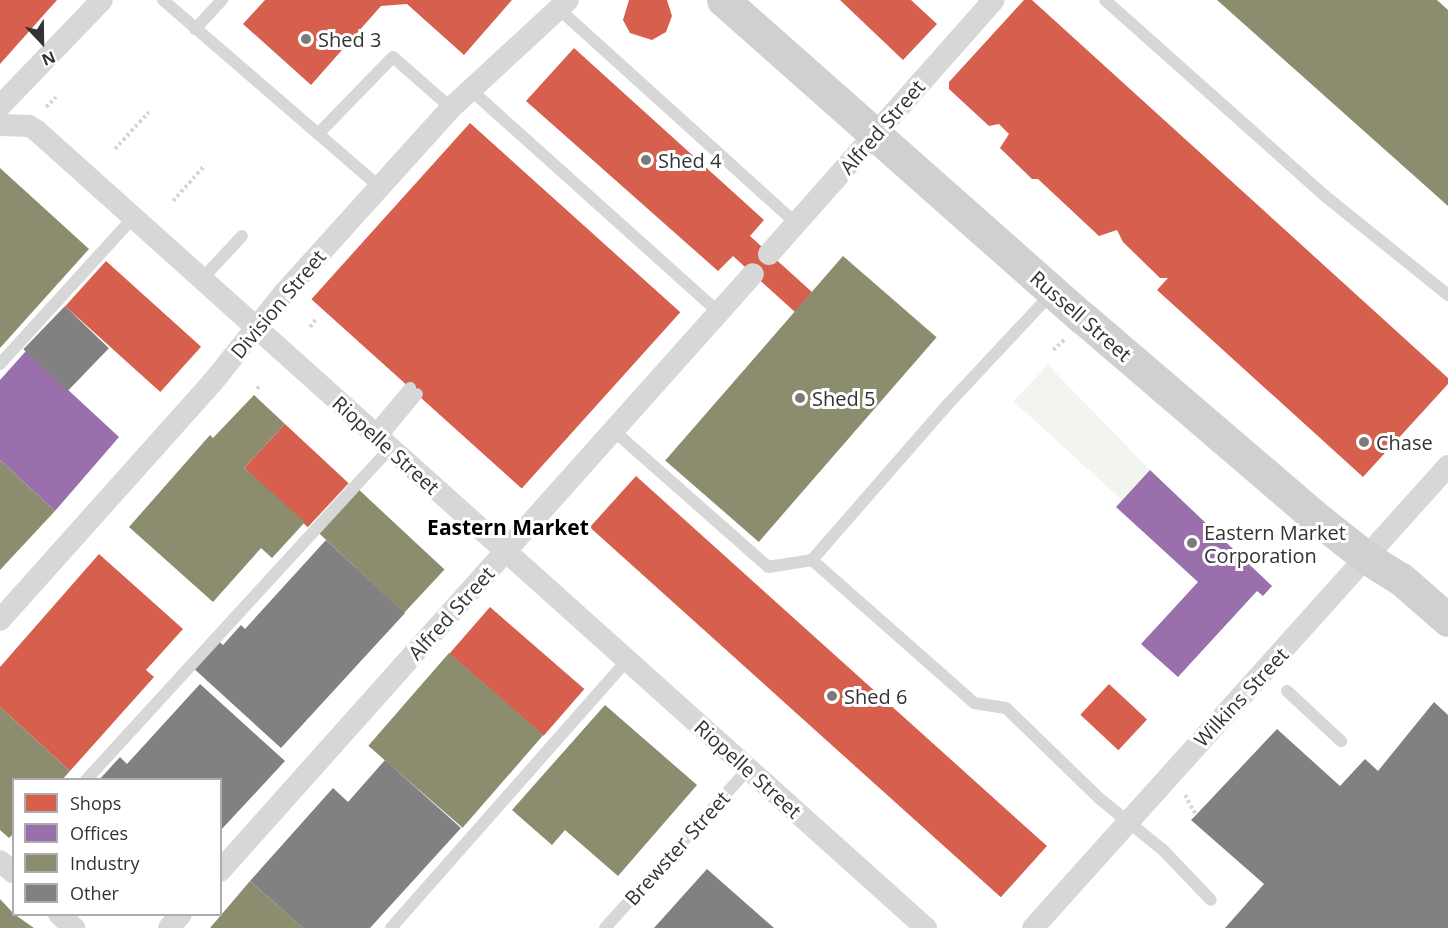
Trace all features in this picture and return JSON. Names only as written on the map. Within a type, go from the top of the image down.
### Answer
[{"type":"street","points":[[0,106],[102,0]]},
{"type":"street","name":"Russell Street","points":[[723,0],[1053,293],[1367,558],[1401,579],[1448,620]]},
{"type":"street","name":"Alfred Street","points":[[770,254],[994,0]]},
{"type":"street","name":"Division Street","points":[[0,620],[257,330],[284,293],[451,108],[564,5]]},
{"type":"street","name":"Riopelle Street","points":[[0,125],[28,126],[37,131],[926,928]]},
{"type":"street","name":"Alfred Street","points":[[222,869],[753,274]]},
{"type":"street","name":"Wilkins Street","points":[[1033,928],[1448,466]]},
{"type":"street","points":[[60,916],[74,928]]},
{"type":"street","points":[[169,928],[180,916]]},
{"type":"lane","points":[[163,0],[380,187]]},
{"type":"lane","points":[[195,29],[222,0]]},
{"type":"lane","points":[[1105,0],[1325,196],[1448,295]]},
{"type":"lane","points":[[564,5],[796,224]]},
{"type":"lane","points":[[318,134],[393,57],[451,108]]},
{"type":"lane","points":[[472,91],[719,312]]},
{"type":"lane","points":[[0,364],[133,218]]},
{"type":"lane","points":[[201,280],[242,236]]},
{"type":"lane","points":[[614,431],[768,567],[812,560],[948,404],[1053,293]]},
{"type":"lane","points":[[88,778],[380,440],[414,391]]},
{"type":"lane","points":[[812,560],[974,703],[1006,708],[1127,822],[1163,850],[1211,900]]},
{"type":"lane","points":[[391,928],[627,660]]},
{"type":"lane","points":[[1287,691],[1341,741]]},
{"type":"lane","name":"Brewster Street","points":[[605,928],[748,768]]},
{"type":"path","points":[[43,110],[56,96]]},
{"type":"path","points":[[115,149],[149,112]]},
{"type":"path","points":[[173,201],[205,165]]},
{"type":"path","points":[[310,327],[317,318]]},
{"type":"path","points":[[1053,350],[1064,339]]},
{"type":"path","points":[[257,389],[261,384]]},
{"type":"path","points":[[1184,792],[1196,815]]},
{"type":"shaded area","points":[[1048,365],[1150,470],[1122,500],[1013,401]]},
{"type":"building: Shops","points":[[0,0],[57,0],[0,64]]},
{"type":"building: Shops","name":"Shed 3","points":[[265,0],[512,0],[464,55],[407,4],[381,6],[311,85],[243,24]]},
{"type":"building: Shops","points":[[629,0],[667,0],[672,16],[666,32],[652,40],[630,33],[623,20]]},
{"type":"building: Shops","points":[[840,0],[911,0],[937,24],[903,60]]},
{"type":"building: Shops","points":[[1024,0],[1032,0],[1448,378],[1448,384],[1363,477],[1157,290],[1168,278],[1160,278],[1123,242],[1117,230],[1099,236],[1038,179],[1032,179],[1000,148],[1009,134],[999,124],[989,126],[949,89],[949,82]]},
{"type":"building: Shops","name":"Shed 4","points":[[574,48],[764,220],[750,236],[812,292],[795,312],[733,256],[718,271],[526,101]]},
{"type":"building: Shops","points":[[470,123],[680,312],[522,488],[311,299]]},
{"type":"building: Shops","points":[[106,261],[201,347],[160,392],[65,306]]},
{"type":"building: Shops","points":[[285,424],[349,483],[308,527],[244,468]]},
{"type":"building: Shops","name":"Shed 6","points":[[636,476],[1047,846],[1001,897],[590,527]]},
{"type":"building: Shops","points":[[99,554],[183,629],[146,670],[154,677],[70,771],[0,707],[0,667]]},
{"type":"building: Shops","points":[[490,607],[584,689],[544,736],[449,654]]},
{"type":"building: Shops","points":[[1109,684],[1147,719],[1118,750],[1080,715]]},
{"type":"building: Offices","points":[[26,351],[119,437],[55,511],[0,460],[0,380]]},
{"type":"building: Offices","name":"Eastern Market Corporation","points":[[1150,470],[1272,586],[1263,596],[1257,591],[1178,677],[1141,644],[1198,582],[1116,507]]},
{"type":"building: Industry","points":[[1217,0],[1437,0],[1448,10],[1448,206]]},
{"type":"building: Industry","points":[[0,168],[89,249],[0,348]]},
{"type":"building: Industry","name":"Shed 5","points":[[843,256],[937,337],[759,542],[665,461]]},
{"type":"building: Industry","points":[[254,395],[285,424],[244,468],[305,522],[272,558],[261,548],[213,602],[129,527],[210,435],[213,438]]},
{"type":"building: Industry","points":[[0,460],[55,511],[0,570]]},
{"type":"building: Industry","points":[[356,487],[444,570],[404,613],[316,530]]},
{"type":"building: Industry","points":[[449,653],[543,735],[463,828],[368,746]]},
{"type":"building: Industry","points":[[605,705],[697,785],[618,876],[565,830],[552,845],[512,810]]},
{"type":"building: Industry","points":[[0,707],[70,771],[64,778],[12,778],[12,835],[9,838],[0,830]]},
{"type":"building: Industry","points":[[250,881],[303,928],[210,928]]},
{"type":"building: Industry","points":[[0,899],[12,912],[12,916],[17,916],[34,928],[0,928]]},
{"type":"building: Other","points":[[65,306],[109,348],[67,392],[23,349]]},
{"type":"building: Other","points":[[326,540],[405,613],[281,748],[191,666],[216,639],[223,645],[241,625],[245,629]]},
{"type":"building: Other","points":[[200,684],[285,761],[222,829],[222,778],[101,778],[120,757],[127,764]]},
{"type":"building: Other","points":[[1434,702],[1448,715],[1448,928],[1225,928],[1264,884],[1191,820],[1277,729],[1340,786],[1365,759],[1378,771]]},
{"type":"building: Other","points":[[385,760],[461,828],[370,928],[303,928],[250,881],[333,788],[348,802]]},
{"type":"building: Other","points":[[707,869],[774,928],[654,928]]},
{"type":"place","name":"Shed 3","points":[[306,39]]},
{"type":"place","name":"Shed 4","points":[[646,160]]},
{"type":"place","name":"Shed 5","points":[[800,398]]},
{"type":"place","name":"Chase","points":[[1364,442]]},
{"type":"place","name":"Eastern Market Corporation","points":[[1192,543]]},
{"type":"place","name":"Shed 6","points":[[832,696]]},
{"type":"district","name":"Eastern Market","points":[[508,527]]}]
